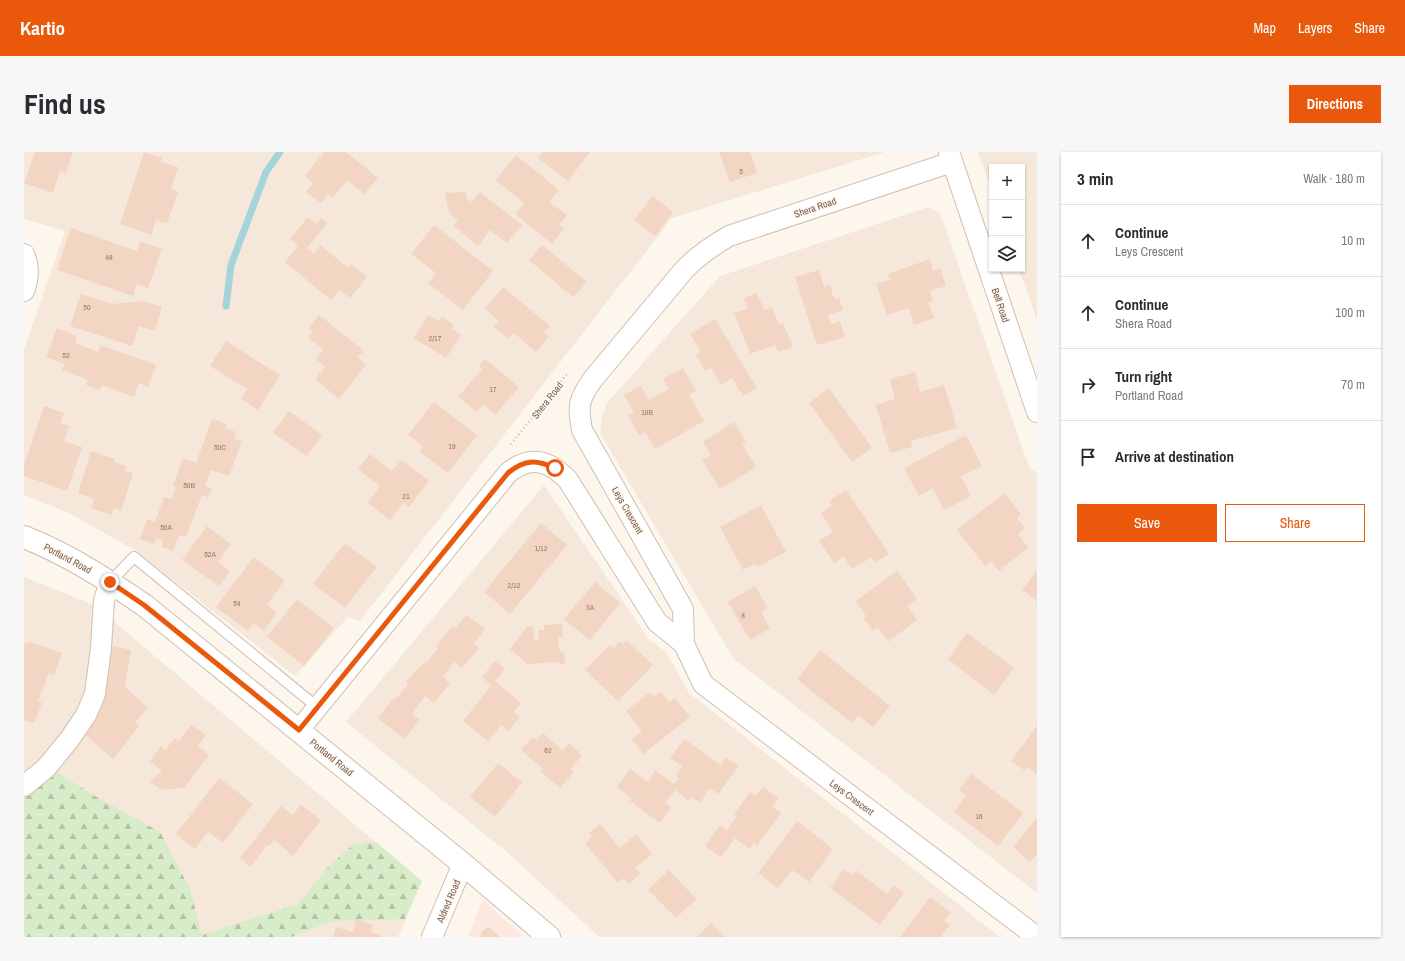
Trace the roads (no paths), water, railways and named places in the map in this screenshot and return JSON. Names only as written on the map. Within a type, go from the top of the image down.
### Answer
[{"type":"street","name":"Shera Road","points":[[593,379],[684,270],[694,260],[717,243],[729,236],[951,157]]},
{"type":"street","name":"Bell Road","points":[[951,157],[1037,412]]},
{"type":"street","points":[[24,254],[28,271],[28,278],[24,291]]},
{"type":"street","name":"Leys Crescent","points":[[593,379],[585,390],[580,402],[579,416],[582,430],[683,609],[684,644],[703,684],[1037,937]]},
{"type":"street","name":"Leys Crescent","points":[[317,707],[508,473],[516,466],[529,462],[546,464],[562,473],[568,480],[657,622],[684,644]]},
{"type":"street","name":"Portland Road","points":[[24,537],[70,558],[144,605],[463,864],[549,937]]},
{"type":"street","points":[[24,786],[46,768],[69,740],[86,715],[95,694],[101,648],[104,600],[110,582]]},
{"type":"street","points":[[299,730],[317,707]]},
{"type":"street","name":"Aldred Road","points":[[432,937],[463,864]]},
{"type":"lane","points":[[110,582],[134,557],[317,707]]},
{"type":"waterway","points":[[226,306],[231,265],[266,172],[280,152]]}]
